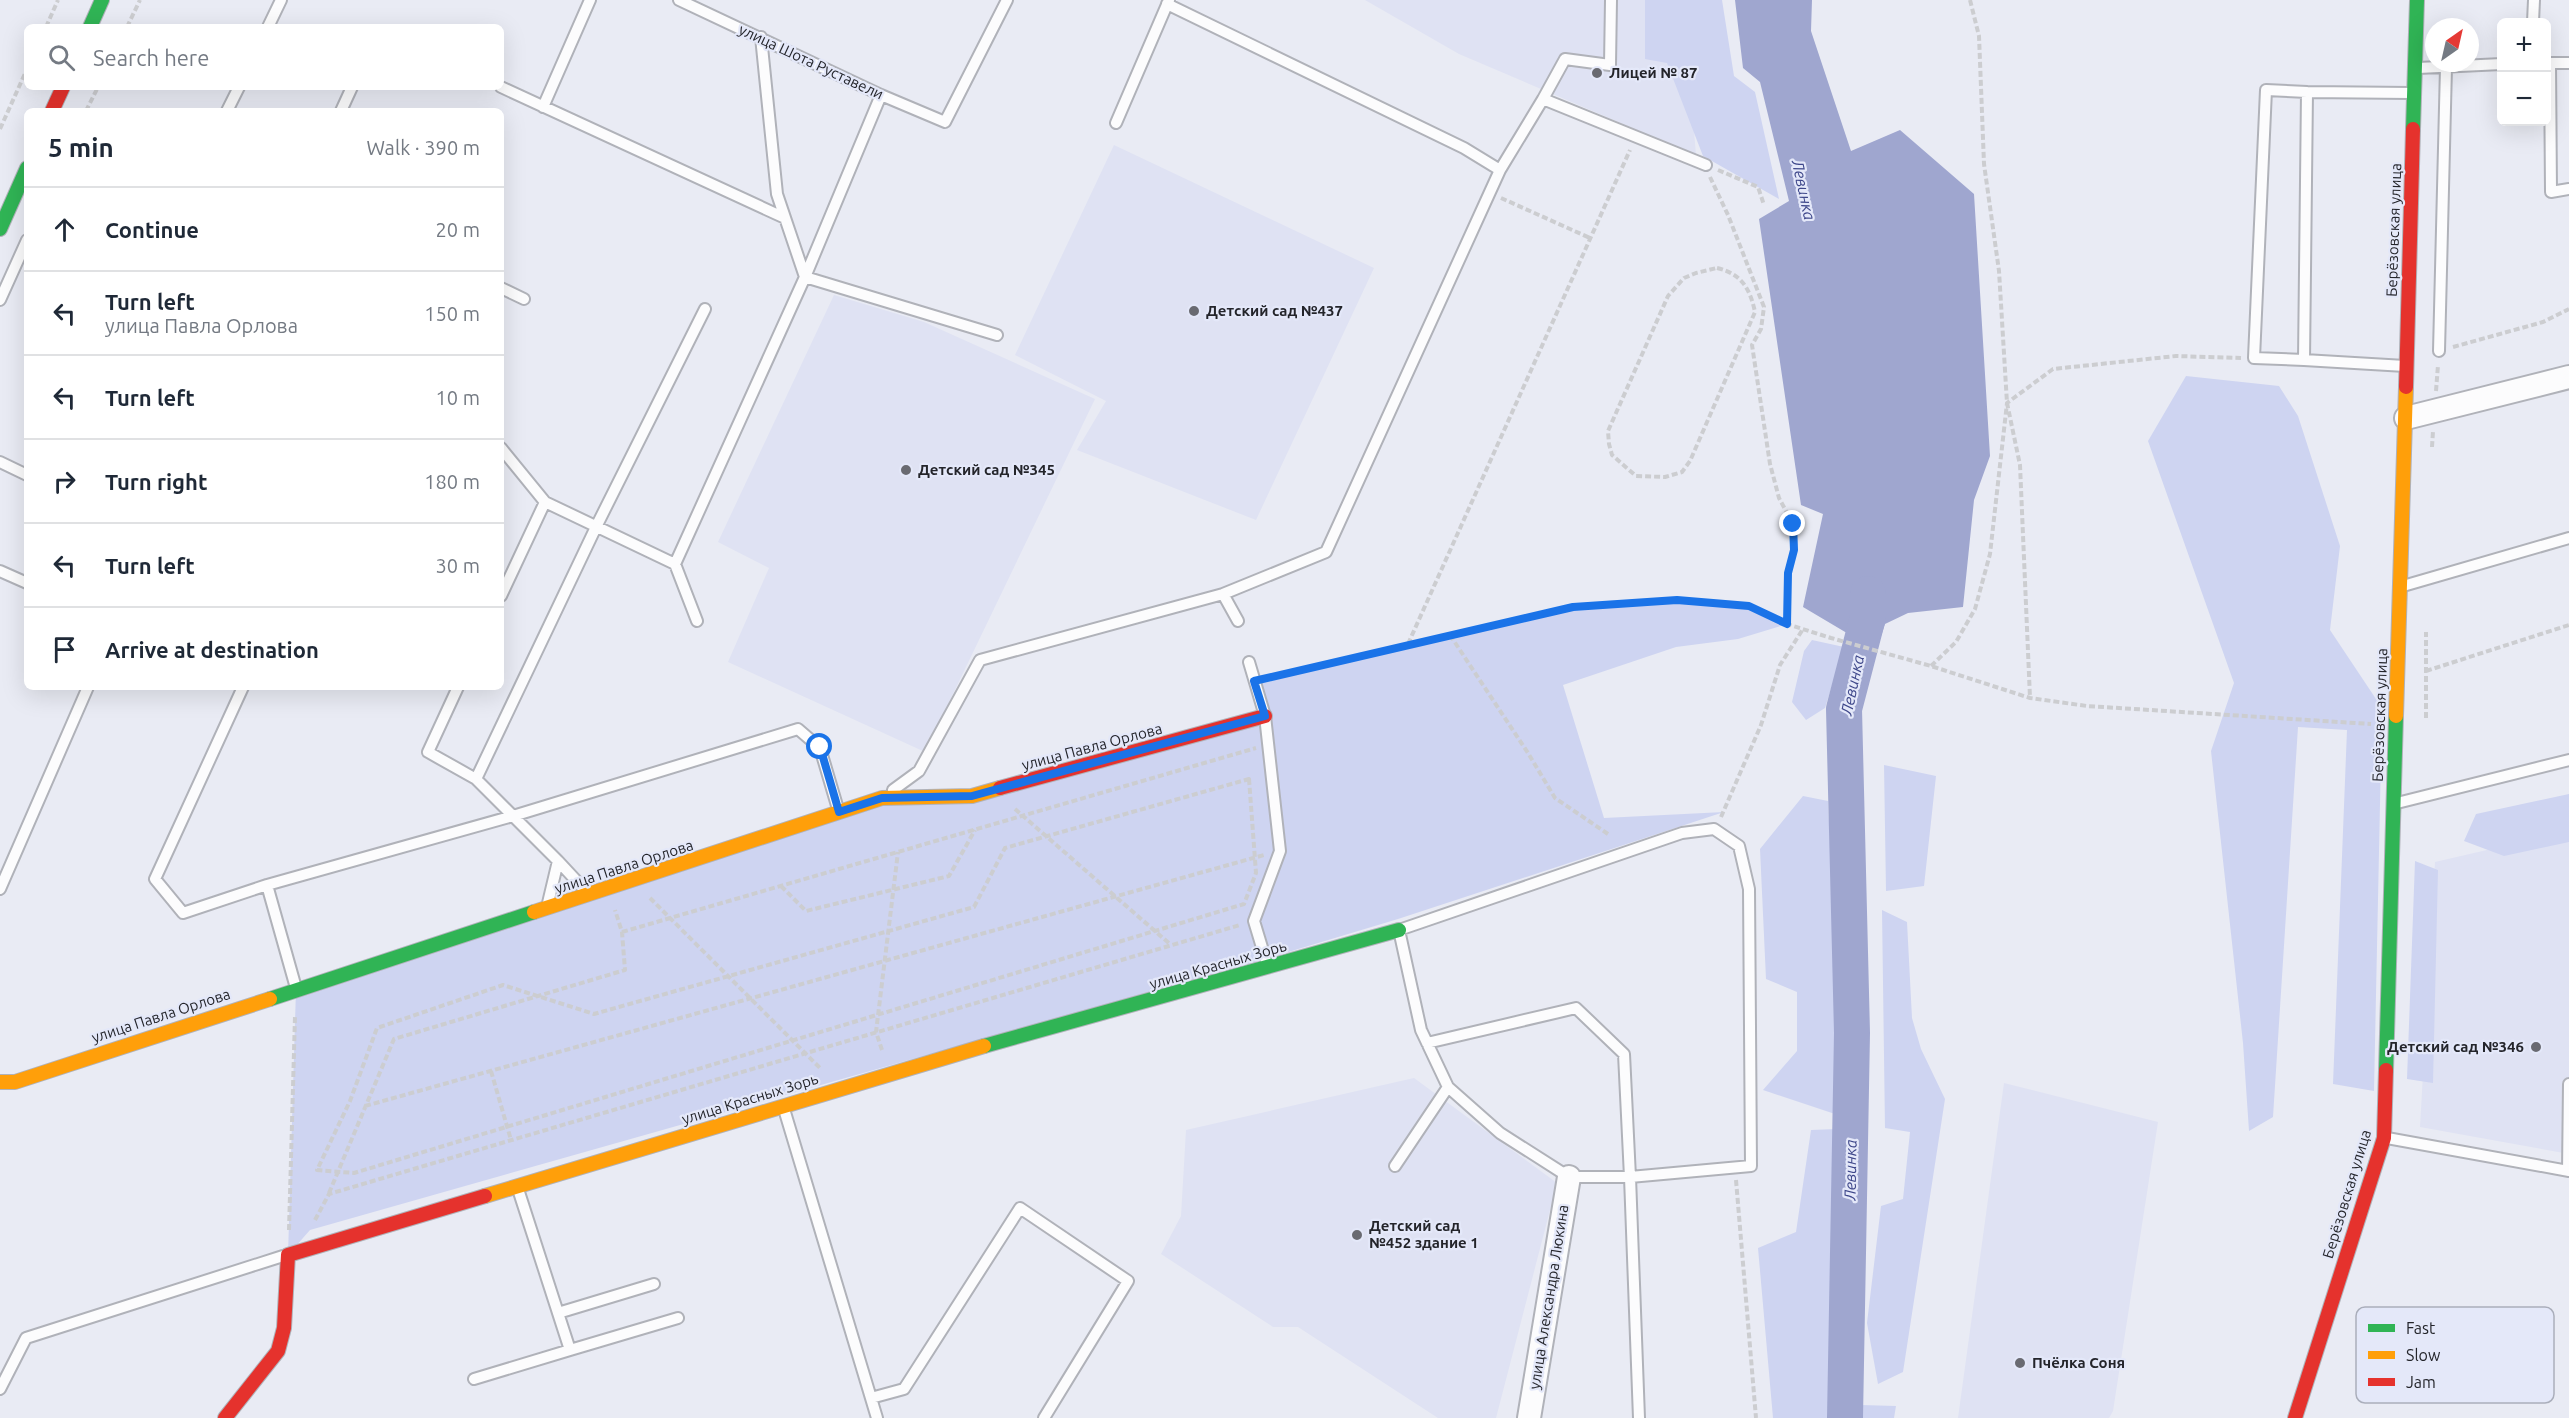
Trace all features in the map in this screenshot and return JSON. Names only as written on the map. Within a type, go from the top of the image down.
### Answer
[{"type":"street","points":[[91,24],[102,0]]},
{"type":"street","name":"Берёзовская улица","points":[[2295,1418],[2384,1138],[2417,0]]},
{"type":"street","points":[[53,108],[62,90]]},
{"type":"street","points":[[0,229],[24,175]]},
{"type":"street","points":[[2406,418],[2569,377]]},
{"type":"street","name":"улица Павла Орлова","points":[[0,1082],[15,1082],[296,988],[547,909],[882,798],[972,796],[1265,716]]},
{"type":"street","name":"улица Красных Зорь","points":[[288,1255],[841,1088],[1269,969],[1400,930]]},
{"type":"street","name":"улица Александра Люкина","points":[[1529,1418],[1569,1177]]},
{"type":"street","points":[[225,1418],[278,1351],[284,1328],[288,1255]]},
{"type":"lane","points":[[269,24],[281,0]]},
{"type":"lane","points":[[543,106],[590,0]]},
{"type":"lane","name":"улица Шота Руставели","points":[[679,0],[881,95],[945,122],[1007,0]]},
{"type":"lane","points":[[703,12],[709,0]]},
{"type":"lane","points":[[882,798],[919,771],[980,660],[1223,594],[1326,552],[1500,170],[1565,59],[1610,65],[1611,0]]},
{"type":"lane","points":[[2534,0],[2534,18]]},
{"type":"lane","points":[[1116,123],[1168,2],[1464,148],[1500,170]]},
{"type":"lane","points":[[761,37],[777,194],[805,276]]},
{"type":"lane","points":[[2551,63],[2569,63]]},
{"type":"lane","points":[[2479,65],[2497,64]]},
{"type":"lane","points":[[2415,68],[2425,68]]},
{"type":"lane","points":[[2439,351],[2446,72]]},
{"type":"lane","points":[[2548,72],[2550,192],[2569,189]]},
{"type":"lane","points":[[504,88],[785,218]]},
{"type":"lane","points":[[228,108],[238,90]]},
{"type":"lane","points":[[342,108],[351,90]]},
{"type":"lane","points":[[2406,366],[2254,358],[2266,90],[2414,93]]},
{"type":"lane","points":[[2304,360],[2307,92]]},
{"type":"lane","points":[[675,564],[805,276],[881,95]]},
{"type":"lane","points":[[1543,99],[1706,165]]},
{"type":"lane","points":[[0,300],[24,247]]},
{"type":"lane","points":[[805,276],[997,335]]},
{"type":"lane","points":[[504,289],[524,299]]},
{"type":"lane","points":[[476,779],[597,525],[705,309]]},
{"type":"lane","points":[[504,452],[545,502],[675,564],[697,621]]},
{"type":"lane","points":[[0,462],[24,474]]},
{"type":"lane","points":[[504,590],[545,502]]},
{"type":"lane","points":[[2400,587],[2569,538]]},
{"type":"lane","points":[[0,571],[24,582]]},
{"type":"lane","points":[[1223,594],[1238,621]]},
{"type":"lane","points":[[1249,662],[1265,716],[1280,851],[1254,921],[1269,969]]},
{"type":"lane","points":[[0,890],[87,690]]},
{"type":"lane","points":[[242,690],[155,879],[183,913],[267,885],[513,816],[798,729],[820,747],[839,812]]},
{"type":"lane","points":[[457,690],[428,752],[476,779],[590,895]]},
{"type":"lane","points":[[2394,804],[2569,760]]},
{"type":"lane","points":[[1714,829],[1739,846],[1749,890],[1751,1166],[1630,1177],[1569,1177],[1500,1133],[1448,1087],[1421,1030],[1400,930],[1682,833],[1714,829]]},
{"type":"lane","points":[[547,909],[558,861]]},
{"type":"lane","points":[[267,885],[296,988]]},
{"type":"lane","points":[[1427,1043],[1576,1008],[1624,1054],[1639,1418]]},
{"type":"lane","points":[[2384,1138],[2569,1171],[2569,1084]]},
{"type":"lane","points":[[1395,1166],[1448,1087]]},
{"type":"lane","points":[[783,1106],[875,1417]]},
{"type":"lane","points":[[517,1186],[570,1350]]},
{"type":"lane","points":[[871,1398],[904,1389],[1020,1208],[1128,1281],[1044,1418]]},
{"type":"lane","points":[[0,1389],[26,1338],[288,1255]]},
{"type":"lane","points":[[558,1313],[654,1284]]},
{"type":"lane","points":[[474,1379],[678,1318]]},
{"type":"path","points":[[47,24],[58,0]]},
{"type":"path","points":[[128,24],[140,0]]},
{"type":"path","points":[[1970,0],[1980,36],[1984,164],[1999,271],[2007,403],[2020,465],[2030,698]]},
{"type":"path","points":[[0,129],[24,76]]},
{"type":"path","points":[[88,108],[97,90]]},
{"type":"path","points":[[1407,644],[1636,138]]},
{"type":"path","points":[[1706,165],[1758,187],[1764,205]]},
{"type":"path","points":[[1706,165],[1764,307],[1761,329],[1752,345],[1770,464],[1779,498],[1793,524],[1794,550],[1788,573],[1787,624]]},
{"type":"path","points":[[1491,194],[1590,238]]},
{"type":"path","points":[[1717,268],[1731,271],[1745,283],[1751,293],[1755,312],[1690,461],[1682,472],[1665,477],[1636,476],[1612,455],[1608,431],[1668,297],[1684,278],[1696,273],[1717,268]]},
{"type":"path","points":[[2431,458],[2439,351],[2543,322],[2569,309]]},
{"type":"path","points":[[1931,666],[1956,642],[1975,609],[1990,554],[2007,403],[2053,369],[2176,356],[2254,358]]},
{"type":"path","points":[[1254,681],[1573,607],[1677,600],[1749,606],[1787,624],[2030,698],[2086,706],[2396,726]]},
{"type":"path","points":[[2426,625],[2426,718]]},
{"type":"path","points":[[2426,672],[2569,625]]},
{"type":"path","points":[[1714,829],[1724,812],[1761,725],[1780,665],[1803,629]]},
{"type":"path","points":[[1450,634],[1555,798],[1608,834]]},
{"type":"path","points":[[310,1230],[329,1194],[394,1039],[625,970],[622,932],[1268,745]]},
{"type":"path","points":[[1249,779],[1255,858],[1256,873],[1244,904],[354,1173],[317,1170],[350,1101],[377,1028],[503,985],[594,1014],[974,907],[1005,848],[1249,779]]},
{"type":"path","points":[[994,791],[1171,945]]},
{"type":"path","points":[[780,886],[806,912],[949,876],[976,829]]},
{"type":"path","points":[[365,1106],[1280,851]]},
{"type":"path","points":[[876,1032],[898,852]]},
{"type":"path","points":[[633,881],[841,1088]]},
{"type":"path","points":[[329,1194],[1254,921]]},
{"type":"path","points":[[288,1255],[296,988]]},
{"type":"path","points":[[490,1071],[511,1140]]},
{"type":"path","points":[[1735,1167],[1756,1418]]},
{"type":"shaded area","name":"Лицей № 87","points":[[1365,0],[1683,0],[1696,155],[1459,54]]},
{"type":"shaded area","points":[[1645,0],[1722,0],[1734,76],[1755,92],[1779,199],[1703,156],[1667,63],[1645,59]]},
{"type":"shaded area","name":"Детский сад №437","points":[[1114,145],[1374,268],[1256,520],[1077,450],[1106,401],[1015,355]]},
{"type":"shaded area","name":"Детский сад №345","points":[[834,295],[924,322],[1095,399],[925,752],[728,662],[769,568],[718,542]]},
{"type":"shaded area","points":[[2186,376],[2279,386],[2298,416],[2340,546],[2330,630],[2382,708],[2374,1091],[2333,1084],[2347,730],[2298,727],[2273,1117],[2249,1131],[2243,1043],[2211,751],[2234,683],[2148,441]]},
{"type":"shaded area","points":[[1677,600],[1749,607],[1787,624],[1738,639],[1676,647],[1563,685],[1604,818],[1724,812],[1398,919],[1265,959],[310,1230],[288,1255],[296,989],[882,798],[972,796],[1264,716],[1254,681],[1573,607]]},
{"type":"shaded area","points":[[1812,640],[1844,647],[1825,708],[1806,720],[1792,702],[1804,651]]},
{"type":"shaded area","points":[[1884,765],[1936,776],[1924,886],[1886,891]]},
{"type":"shaded area","points":[[2569,794],[2569,842],[2504,856],[2464,841],[2476,814]]},
{"type":"shaded area","points":[[1803,796],[1828,801],[1840,1059],[1838,1115],[1763,1090],[1797,1051],[1797,992],[1766,979],[1760,849]]},
{"type":"shaded area","points":[[2569,831],[2569,1154],[2420,1127],[2435,862]]},
{"type":"shaded area","points":[[2415,861],[2438,870],[2433,1083],[2407,1079]]},
{"type":"shaded area","points":[[1882,910],[1907,922],[1912,1018],[1921,1049],[1945,1099],[1903,1372],[1878,1384],[1867,1323],[1881,1206],[1903,1199],[1910,1132],[1885,1128]]},
{"type":"shaded area","name":"Детский сад №452 здание 1","points":[[1414,1078],[1557,1183],[1496,1418],[1438,1418],[1298,1327],[1273,1327],[1161,1254],[1181,1216],[1186,1130]]},
{"type":"shaded area","points":[[2004,1083],[2158,1122],[2113,1411],[2109,1418],[1958,1418]]},
{"type":"shaded area","points":[[1837,1129],[1836,1418],[1773,1418],[1758,1248],[1796,1232],[1811,1130]]},
{"type":"shaded area","points":[[1861,1405],[1896,1406],[1894,1418],[1860,1418]]},
{"type":"water","points":[[1735,0],[1812,0],[1811,31],[1851,151],[1900,130],[1974,194],[1990,456],[1974,500],[1963,607],[1908,613],[1885,624],[1878,645],[1862,642],[1803,607],[1823,514],[1801,505],[1759,219],[1789,201],[1760,82],[1743,68]]},
{"type":"waterway","name":"Левинка","points":[[1845,1418],[1852,1033],[1844,709],[1868,617],[1868,594]]},
{"type":"traffic: fast","points":[[91,24],[102,0]]},
{"type":"traffic: fast","points":[[2413,129],[2417,0]]},
{"type":"traffic: fast","points":[[0,229],[24,175]]},
{"type":"traffic: fast","points":[[2386,1070],[2396,716]]},
{"type":"traffic: fast","points":[[270,999],[534,912]]},
{"type":"traffic: fast","points":[[984,1046],[1399,930]]},
{"type":"traffic: slow","points":[[2396,716],[2406,387]]},
{"type":"traffic: slow","points":[[534,912],[882,798],[972,796],[1000,788]]},
{"type":"traffic: slow","points":[[0,1082],[15,1082],[270,999]]},
{"type":"traffic: slow","points":[[485,1196],[984,1046]]},
{"type":"traffic: jam","points":[[53,108],[62,90]]},
{"type":"traffic: jam","points":[[2406,387],[2413,129]]},
{"type":"traffic: jam","points":[[1000,788],[1265,716]]},
{"type":"traffic: jam","points":[[2295,1418],[2384,1138],[2386,1070]]},
{"type":"traffic: jam","points":[[225,1418],[278,1351],[284,1328],[288,1255],[485,1196]]},
{"type":"place","name":"Лицей № 87","points":[[1597,73]]},
{"type":"place","name":"Детский сад №437","points":[[1194,311]]},
{"type":"place","name":"Детский сад №345","points":[[906,470]]},
{"type":"place","name":"Детский сад №346","points":[[2536,1047]]},
{"type":"place","name":"Детский сад №452 здание 1","points":[[1357,1235]]},
{"type":"place","name":"Пчёлка Соня","points":[[2020,1363]]},
{"type":"route","points":[[820,747],[839,812],[882,798],[972,796],[1265,716],[1254,681],[1573,607],[1677,600],[1749,606],[1787,624],[1788,573],[1794,550],[1793,524]]}]
